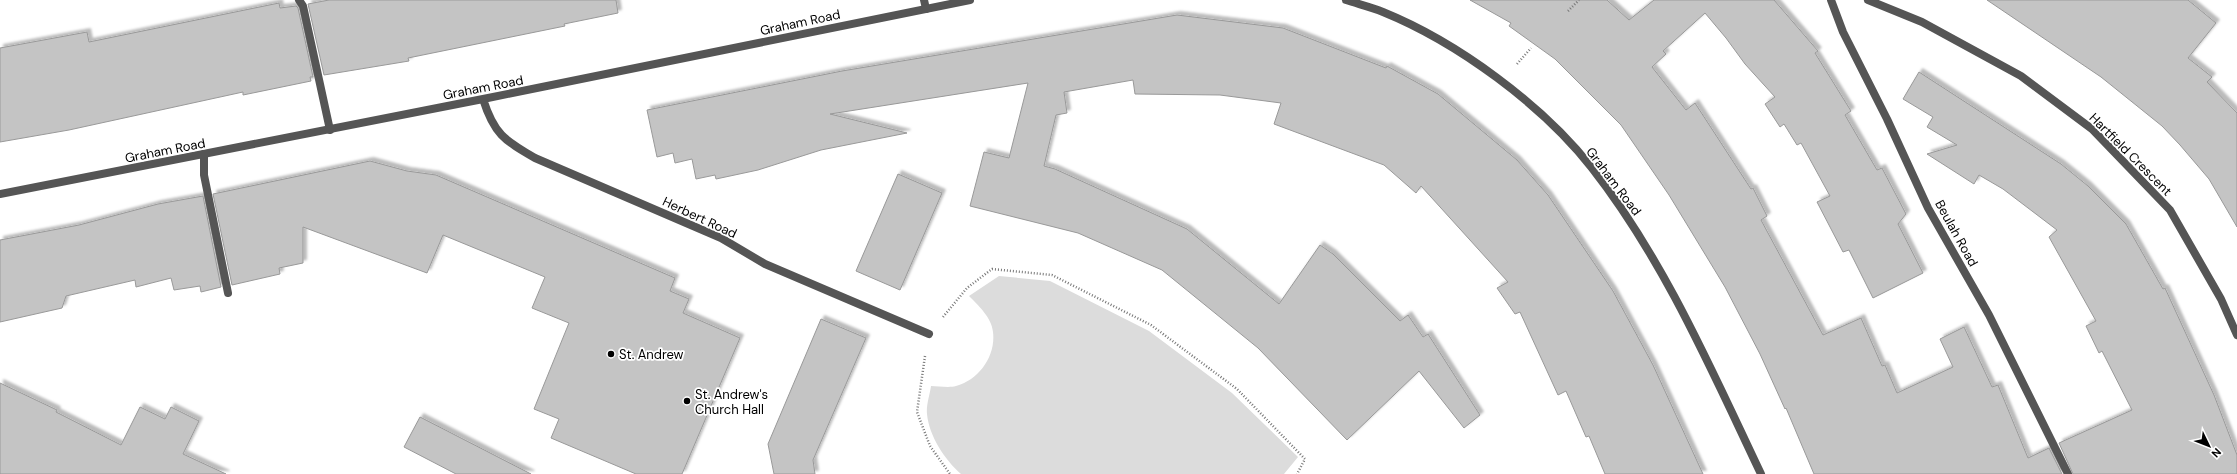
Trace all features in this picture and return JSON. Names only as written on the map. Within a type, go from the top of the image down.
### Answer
[{"type":"street","points":[[299,0],[304,6],[330,130]]},
{"type":"street","points":[[924,0],[926,9]]},
{"type":"street","name":"Graham Road","points":[[0,194],[330,130],[970,0]]},
{"type":"street","name":"Graham Road","points":[[1346,0],[1383,11],[1444,42],[1502,82],[1540,114],[1591,166],[1629,219],[1694,331],[1761,474]]},
{"type":"street","name":"Beulah Road","points":[[1831,0],[1843,32],[1887,119],[1928,208],[1989,315],[2068,474]]},
{"type":"street","name":"Hartfield Crescent","points":[[1868,0],[1922,22],[2021,76],[2092,129],[2170,210],[2221,299],[2237,335]]},
{"type":"street","name":"Herbert Road","points":[[483,99],[490,120],[508,142],[534,158],[720,238],[765,264],[929,334]]},
{"type":"street","points":[[204,154],[204,175],[228,293]]},
{"type":"path","points":[[1568,11],[1579,0]]},
{"type":"path","points":[[950,474],[930,446],[917,412],[929,334],[967,288],[992,269],[1052,275],[1151,325],[1237,389],[1305,458],[1297,474]]},
{"type":"shaded area","points":[[999,276],[1050,281],[1149,331],[1232,393],[1298,457],[1284,474],[961,474],[949,462],[934,439],[928,422],[928,400],[931,386],[953,387],[964,383],[979,373],[989,358],[993,341],[992,327],[984,312],[969,296]]},
{"type":"building","points":[[329,0],[616,0],[618,13],[564,24],[565,26],[408,58],[409,61],[324,75],[308,4]]},
{"type":"building","points":[[1470,0],[1607,0],[1629,20],[1654,0],[1774,0],[1818,51],[1815,53],[1851,111],[1845,115],[1877,170],[1882,168],[1906,214],[1898,224],[1923,273],[1873,298],[1849,250],[1843,252],[1817,202],[1830,196],[1801,143],[1797,145],[1784,124],[1780,127],[1765,104],[1775,97],[1745,64],[1705,13],[1663,51],[1666,54],[1652,67],[1686,110],[1695,103],[1751,189],[1753,188],[1767,216],[1761,220],[1823,335],[1861,318],[1882,366],[1885,365],[1897,393],[1953,367],[1940,339],[1964,327],[1992,387],[1998,385],[2028,458],[2049,448],[2062,474],[1814,474],[1786,408],[1785,409],[1760,354],[1725,287],[1669,195],[1621,125],[1555,59],[1509,26],[1511,23]]},
{"type":"building","points":[[1987,0],[2188,0],[2216,23],[2188,58],[2212,77],[2207,82],[2237,113],[2237,227],[2209,179],[2162,126],[2101,77]]},
{"type":"building","points":[[279,3],[280,8],[296,6],[298,8],[313,77],[310,77],[311,81],[243,95],[243,92],[69,130],[0,142],[0,48],[87,32],[89,42]]},
{"type":"building","points":[[1177,15],[1283,28],[1386,68],[1387,66],[1438,94],[1517,160],[1548,195],[1613,291],[1653,365],[1703,474],[1605,474],[1589,436],[1586,437],[1566,391],[1558,395],[1520,312],[1515,314],[1497,288],[1508,282],[1421,186],[1416,193],[1384,165],[1274,124],[1281,103],[1220,95],[1135,94],[1133,80],[1064,92],[1067,113],[1056,115],[1044,166],[1055,169],[1187,229],[1279,304],[1320,245],[1333,254],[1400,321],[1408,315],[1423,337],[1428,334],[1480,415],[1464,428],[1419,371],[1347,440],[1258,348],[1162,270],[1078,233],[970,206],[984,152],[1009,158],[1028,83],[830,114],[907,133],[821,150],[758,170],[716,179],[715,175],[696,179],[692,159],[675,163],[673,153],[657,157],[647,110],[842,71]]},
{"type":"building","points":[[1919,72],[2061,164],[2088,186],[2126,224],[2163,289],[2165,288],[2214,395],[2237,455],[2237,474],[2073,474],[2059,443],[2132,410],[2102,351],[2099,353],[2086,326],[2096,321],[2049,237],[2057,230],[2003,189],[1979,175],[1974,184],[1927,154],[1957,145],[1927,127],[1933,117],[1903,99]]},
{"type":"building","points":[[370,161],[407,171],[436,175],[675,278],[670,291],[689,299],[683,313],[740,338],[682,474],[636,474],[551,438],[559,419],[534,409],[569,323],[532,308],[545,277],[443,235],[427,273],[303,227],[303,263],[279,268],[280,274],[232,285],[213,194]]},
{"type":"building","points":[[898,174],[942,193],[900,290],[856,271]]},
{"type":"building","points":[[203,196],[221,287],[201,292],[200,286],[174,290],[171,278],[136,287],[135,280],[66,296],[62,308],[0,322],[0,240],[79,225],[158,204]]},
{"type":"building","points":[[821,319],[866,338],[813,460],[815,474],[774,474],[768,444]]},
{"type":"building","points":[[0,383],[57,410],[56,412],[121,445],[140,407],[165,419],[171,407],[199,421],[183,454],[226,474],[0,474]]},
{"type":"building","points":[[420,417],[531,474],[456,474],[404,447]]},
{"type":"place","name":"St. Andrew","points":[[611,354]]},
{"type":"place","name":"St. Andrew's Church Hall","points":[[687,401]]}]
